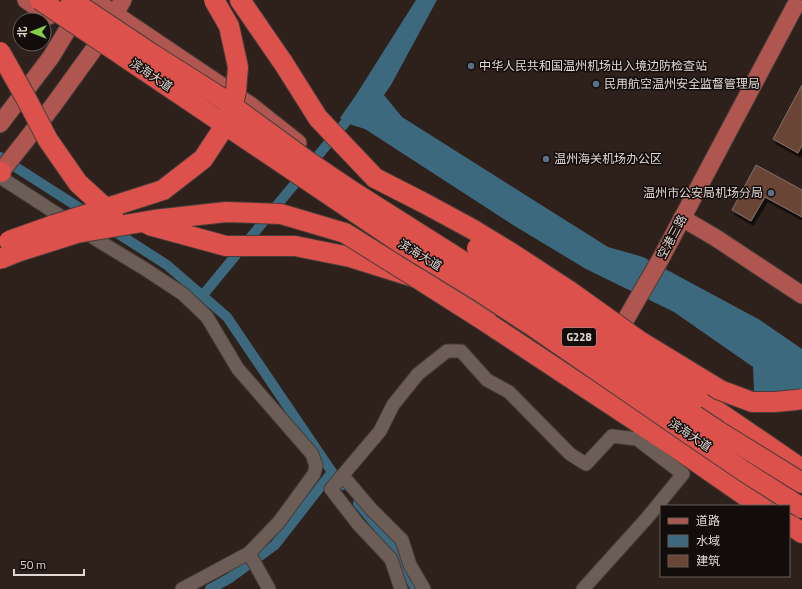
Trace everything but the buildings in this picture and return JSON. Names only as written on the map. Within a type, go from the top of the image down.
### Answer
[{"type":"highway","name":"滨海大道","points":[[40,0],[399,242],[528,323],[745,472],[802,508]]},
{"type":"highway","name":"滨海大道","points":[[71,0],[220,97],[309,162],[355,193],[502,286],[718,431],[802,483]]},
{"type":"highway","points":[[0,245],[54,225],[163,190],[203,159],[230,118],[236,91],[238,67],[229,26],[214,0]]},
{"type":"highway","points":[[240,0],[284,64],[318,118],[375,178],[434,220],[542,289],[704,403],[802,469]]},
{"type":"highway","points":[[254,0],[284,64]]},
{"type":"highway","points":[[0,52],[52,146],[78,183],[113,215],[226,246],[295,246],[350,257],[417,278]]},
{"type":"highway","points":[[375,178],[472,229],[513,254],[568,290],[638,340],[720,390],[752,402],[775,402],[802,399]]},
{"type":"highway","points":[[0,259],[17,252],[77,234],[154,220],[226,212],[281,214],[345,234],[483,320],[662,438],[759,505]]},
{"type":"highway","points":[[790,525],[802,533]]},
{"type":"main road","points":[[26,0],[94,49],[278,171],[774,505]]},
{"type":"main road","points":[[0,124],[51,57],[85,0]]},
{"type":"main road","points":[[94,0],[118,7],[250,105],[326,164],[615,350],[802,473]]},
{"type":"main road","points":[[3,170],[52,107],[94,49],[118,7]]},
{"type":"main road","name":"空港三路","points":[[595,384],[664,263],[796,7]]},
{"type":"main road","points":[[686,220],[802,295]]},
{"type":"main road","points":[[790,516],[802,524]]},
{"type":"street","points":[[3,170],[102,243],[183,294],[207,317],[238,369],[312,454],[316,466],[314,474],[279,522],[249,553],[182,589]]},
{"type":"street","points":[[401,589],[391,559],[358,524],[331,489],[380,431],[393,405],[418,374],[447,351],[461,351],[487,380],[510,392],[570,454],[586,464],[612,436],[637,439],[683,474],[647,518],[583,589]]},
{"type":"street","points":[[340,478],[402,540],[410,565],[424,589]]},
{"type":"street","points":[[249,553],[269,589]]},
{"type":"water","points":[[416,0],[437,0],[391,85],[384,95],[402,117],[608,247],[643,257],[760,320],[802,349],[802,396],[754,392],[753,367],[674,312],[586,269],[513,225],[365,129],[352,125],[340,118]]},
{"type":"waterway","points":[[203,295],[354,112]]},
{"type":"waterway","points":[[0,157],[89,214]]},
{"type":"waterway","points":[[111,229],[167,265],[227,317],[332,472],[343,485]]},
{"type":"waterway","points":[[210,589],[230,578],[275,545],[332,472]]},
{"type":"waterway","points":[[358,503],[386,537],[416,589]]},
{"type":"place","name":"中华人民共和国温州机场出入境边防检查站","points":[[471,66]]},
{"type":"place","name":"民用航空温州安全监督管理局","points":[[596,84]]},
{"type":"place","name":"温州海关机场办公区","points":[[546,159]]},
{"type":"place","name":"温州市公安局机场分局","points":[[771,193]]}]
